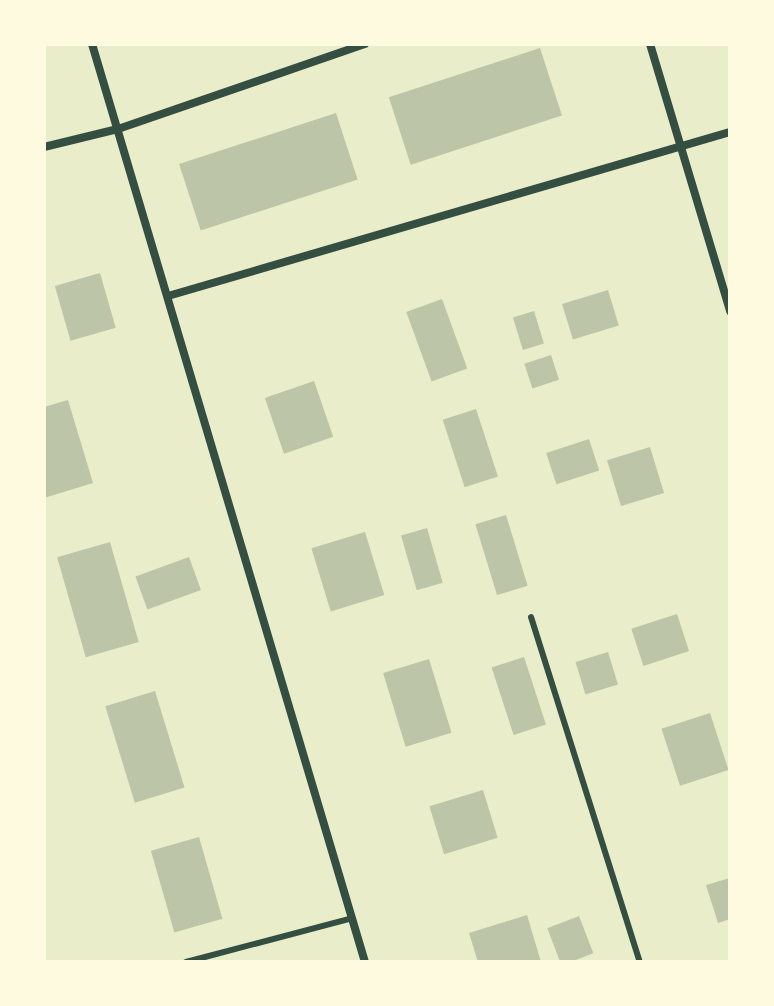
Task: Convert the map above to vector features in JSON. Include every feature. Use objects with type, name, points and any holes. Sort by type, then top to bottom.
[{"type":"street","points":[[92,44],[365,962]]},
{"type":"street","points":[[44,147],[118,129],[365,44]]},
{"type":"street","points":[[650,44],[730,311]]},
{"type":"street","points":[[168,296],[730,132]]},
{"type":"lane","points":[[531,617],[640,962]]},
{"type":"lane","points":[[186,962],[352,918]]},
{"type":"building","points":[[540,48],[562,116],[411,165],[389,97]]},
{"type":"building","points":[[336,113],[358,180],[201,231],[179,164]]},
{"type":"building","points":[[100,273],[116,328],[71,341],[55,286]]},
{"type":"building","points":[[608,290],[619,325],[573,339],[562,304]]},
{"type":"building","points":[[442,299],[467,369],[432,382],[406,312]]},
{"type":"building","points":[[534,311],[544,344],[523,350],[513,317]]},
{"type":"building","points":[[551,355],[559,380],[532,388],[524,364]]},
{"type":"building","points":[[314,381],[333,437],[284,454],[265,398]]},
{"type":"building","points":[[68,400],[93,483],[44,498],[44,407]]},
{"type":"building","points":[[476,409],[498,477],[465,487],[443,420]]},
{"type":"building","points":[[589,439],[599,470],[556,484],[546,453]]},
{"type":"building","points":[[650,447],[664,493],[621,506],[607,460]]},
{"type":"building","points":[[506,515],[528,586],[497,595],[475,524]]},
{"type":"building","points":[[427,528],[443,583],[417,590],[401,535]]},
{"type":"building","points":[[365,532],[384,595],[331,611],[311,548]]},
{"type":"building","points":[[110,542],[139,642],[86,657],[57,557]]},
{"type":"building","points":[[189,557],[201,590],[147,609],[135,576]]},
{"type":"building","points":[[677,614],[689,651],[643,666],[631,629]]},
{"type":"building","points":[[608,652],[618,685],[585,694],[575,662]]},
{"type":"building","points":[[524,657],[546,725],[514,735],[492,668]]},
{"type":"building","points":[[429,659],[452,733],[406,747],[383,673]]},
{"type":"building","points":[[155,691],[185,788],[135,803],[105,706]]},
{"type":"building","points":[[710,713],[729,770],[680,786],[661,729]]},
{"type":"building","points":[[483,790],[498,838],[444,854],[429,806]]},
{"type":"building","points":[[199,837],[222,919],[174,932],[151,851]]},
{"type":"building","points":[[730,878],[730,919],[718,923],[706,885]]},
{"type":"building","points":[[527,915],[541,962],[478,962],[469,933]]},
{"type":"building","points":[[579,916],[593,953],[571,962],[560,962],[547,928]]}]
